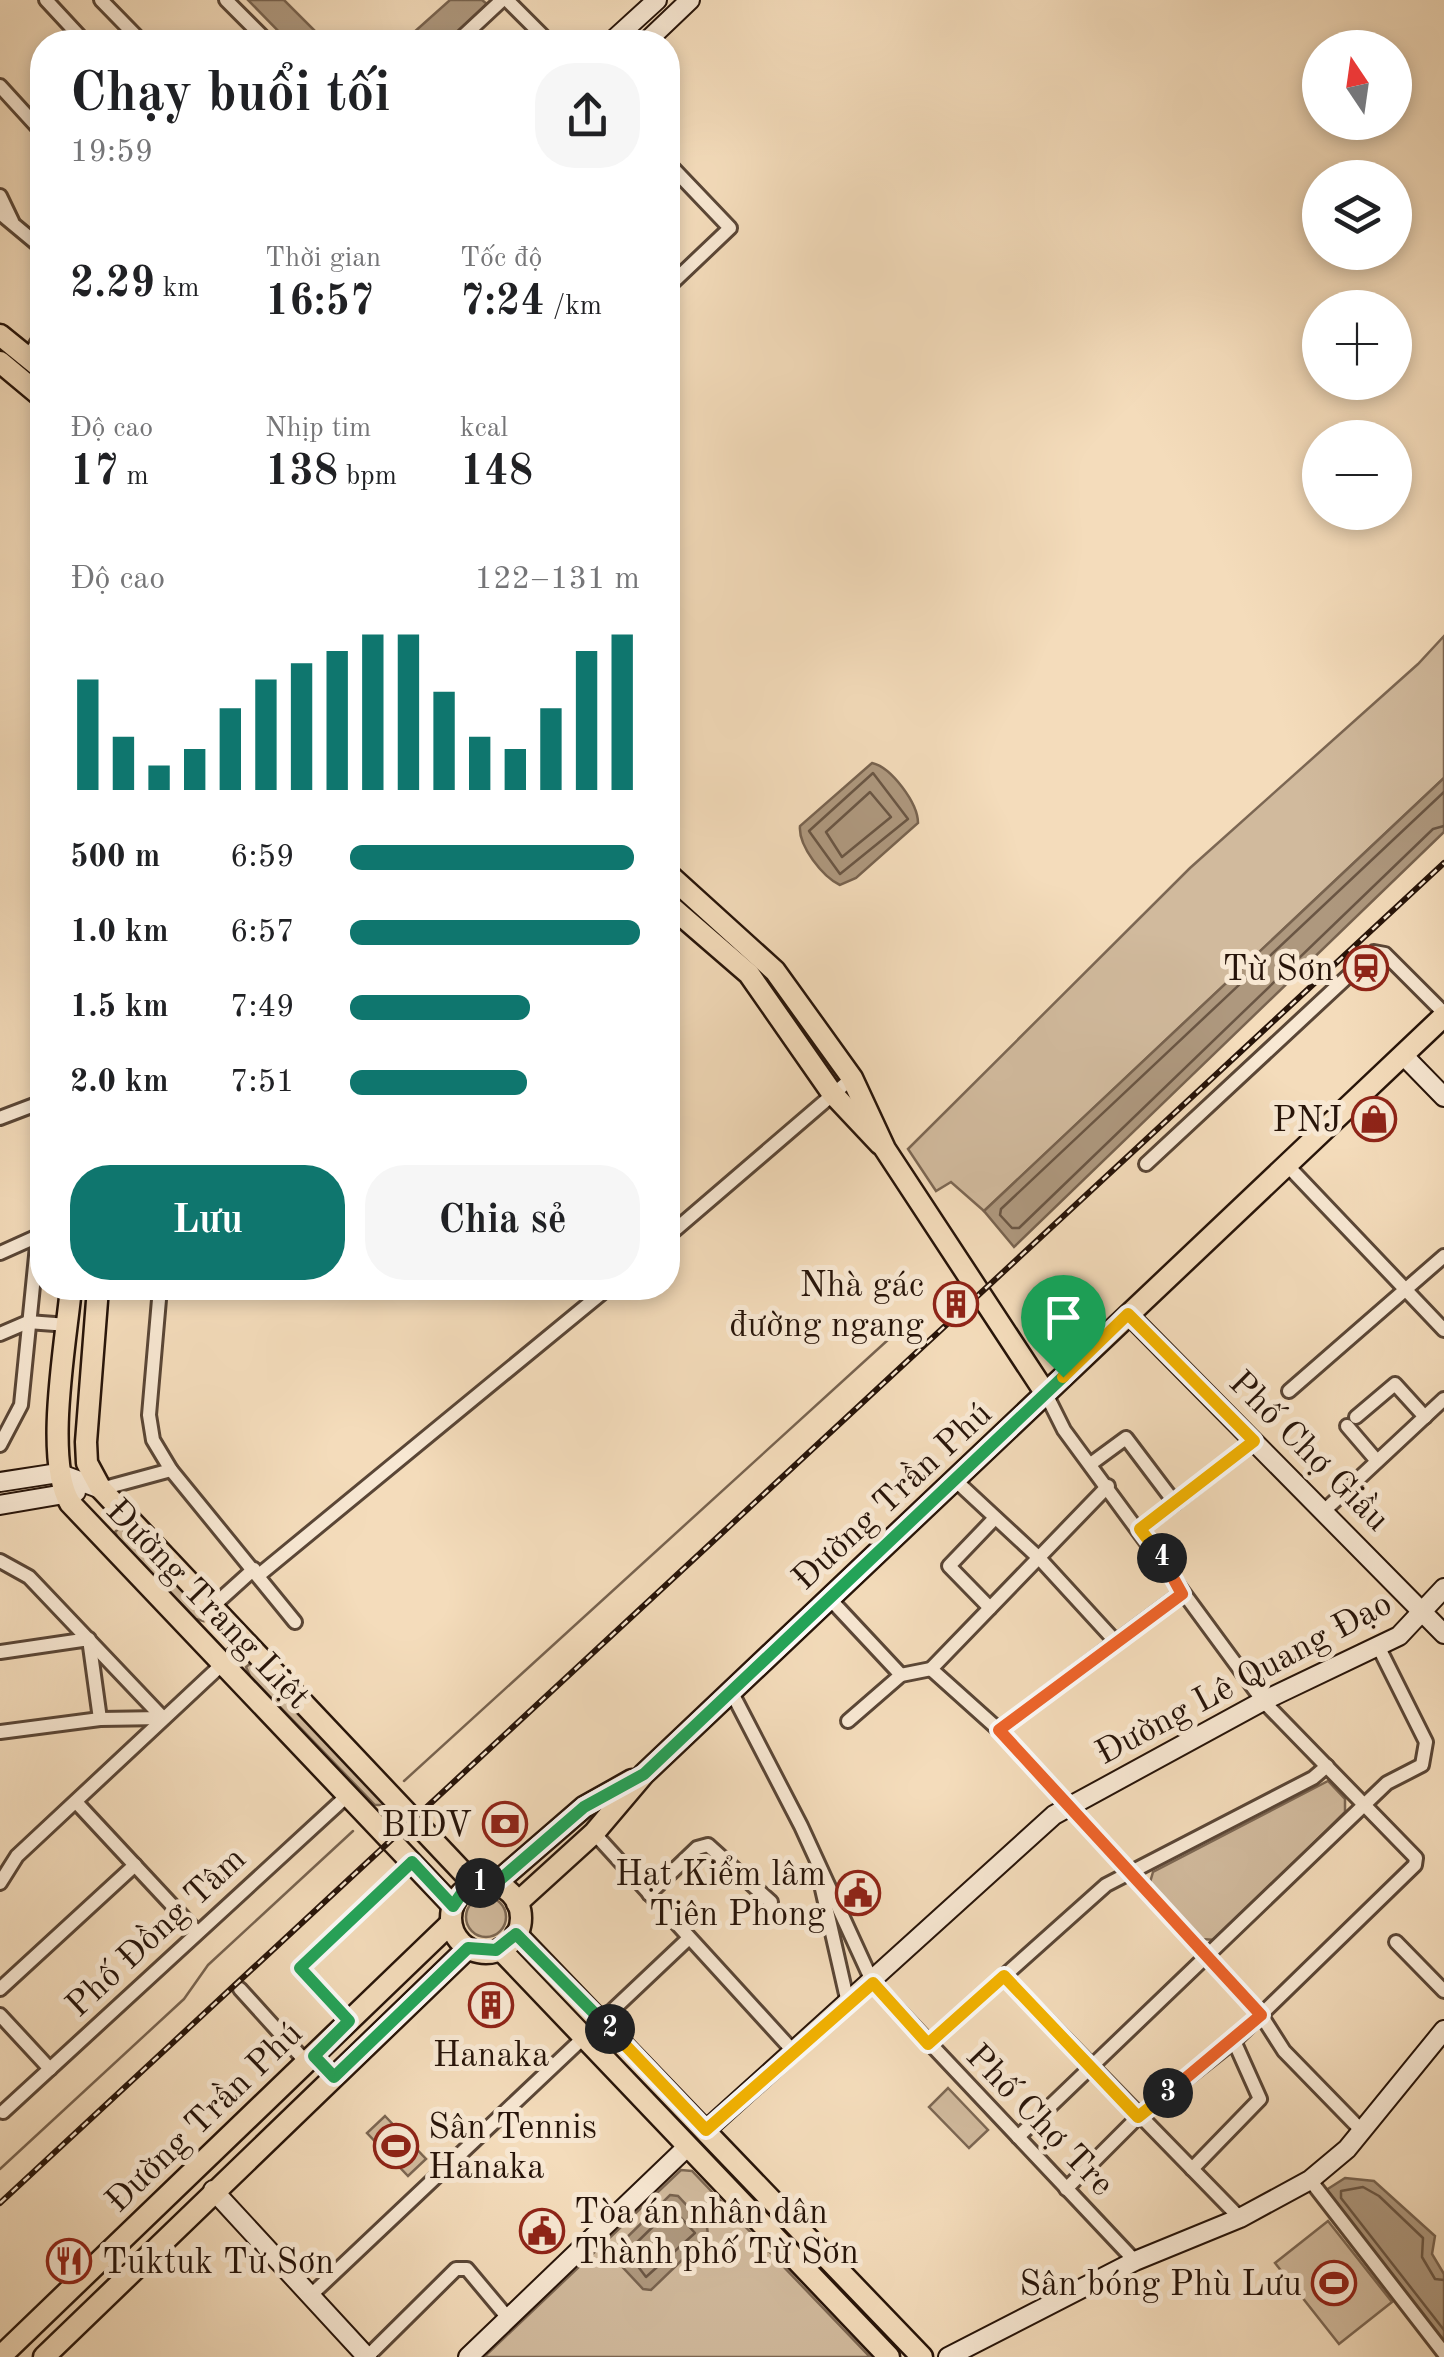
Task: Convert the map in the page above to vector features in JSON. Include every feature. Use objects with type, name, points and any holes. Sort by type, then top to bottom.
[{"type":"main road","points":[[624,30],[657,0]]},
{"type":"main road","points":[[659,30],[690,0]]},
{"type":"main road","points":[[1,338],[30,359]]},
{"type":"main road","points":[[0,362],[30,387]]},
{"type":"main road","points":[[680,885],[774,971],[852,1078],[885,1149],[1046,1394]]},
{"type":"main road","points":[[680,914],[750,974],[832,1093],[885,1149]]},
{"type":"main road","name":"Đường Trần Phú","points":[[485,1884],[577,1814],[604,1806],[644,1774],[1444,1015]]},
{"type":"main road","points":[[1404,1056],[1444,1097]]},
{"type":"main road","points":[[61,1483],[70,1300]]},
{"type":"main road","name":"Đường Trang Liệt","points":[[97,1300],[86,1442],[87,1462],[101,1489],[485,1884]]},
{"type":"main road","name":"Phố Chợ Giầu","points":[[1128,1314],[1426,1611],[1444,1634]]},
{"type":"main road","points":[[0,1482],[61,1483],[101,1489]]},
{"type":"main road","points":[[0,1505],[61,1483]]},
{"type":"main road","name":"Đường Trang Liệt","points":[[61,1483],[76,1512],[412,1862],[452,1914]]},
{"type":"main road","name":"Đường Lê Quang Đạo","points":[[706,2130],[873,1983],[1025,1838],[1067,1807],[1263,1702],[1400,1636],[1444,1588]]},
{"type":"main road","name":"Đường Trần Phú","points":[[517,1903],[594,1833],[604,1806]]},
{"type":"main road","points":[[577,1814],[594,1833]]},
{"type":"main road","points":[[485,1884],[517,1903],[520,1917],[508,1942],[484,1952],[468,1948],[452,1914],[464,1890],[485,1884]]},
{"type":"main road","name":"Đường Trần Phú","points":[[0,2357],[349,2021],[452,1914]]},
{"type":"main road","points":[[508,1942],[601,2020],[922,2357]]},
{"type":"main road","points":[[508,1942],[583,2037],[889,2357]]},
{"type":"main road","name":"Đường Trần Phú","points":[[44,2357],[212,2190],[468,1948]]},
{"type":"main road","points":[[948,2357],[1134,2261],[1240,2218],[1310,2180],[1362,2131],[1444,2030]]},
{"type":"main road","points":[[310,2059],[334,2077]]},
{"type":"main road","points":[[468,2357],[706,2130]]},
{"type":"main road","points":[[192,2170],[367,2357]]},
{"type":"main road","points":[[793,2256],[810,2240]]},
{"type":"street","points":[[46,0],[75,30]]},
{"type":"street","points":[[226,0],[256,30]]},
{"type":"street","points":[[471,30],[505,0],[536,30]]},
{"type":"street","points":[[106,2],[131,30]]},
{"type":"street","points":[[0,86],[30,119]]},
{"type":"street","points":[[680,176],[730,228],[680,276]]},
{"type":"street","points":[[0,196],[13,224]]},
{"type":"street","points":[[0,213],[30,238]]},
{"type":"street","points":[[1146,1164],[1374,952],[1385,954],[1444,1015]]},
{"type":"street","points":[[680,1226],[852,1078]]},
{"type":"street","points":[[0,1118],[30,1107]]},
{"type":"street","points":[[1286,1164],[1444,1330]]},
{"type":"street","points":[[0,1253],[30,1240]]},
{"type":"street","points":[[1289,1391],[1444,1256]]},
{"type":"street","points":[[0,1445],[21,1405],[31,1300]]},
{"type":"street","points":[[159,1300],[149,1415],[153,1440],[171,1470],[295,1622]]},
{"type":"street","points":[[213,1606],[593,1300]]},
{"type":"street","points":[[0,1334],[28,1322],[68,1325]]},
{"type":"street","points":[[1378,1461],[1352,1421],[1395,1384],[1425,1417]]},
{"type":"street","points":[[1046,1394],[1056,1417],[1263,1702],[1412,1852],[1415,1865],[1234,2041],[1138,2117],[1066,2189]]},
{"type":"street","points":[[1324,1510],[1444,1399]]},
{"type":"street","points":[[1092,1463],[1126,1438],[1175,1504]]},
{"type":"street","points":[[1140,1529],[1254,1441]]},
{"type":"street","points":[[101,1489],[171,1470]]},
{"type":"street","points":[[956,1480],[1039,1558],[1116,1642]]},
{"type":"street","points":[[848,1721],[901,1675],[931,1669],[1108,1486]]},
{"type":"street","points":[[990,1608],[949,1566],[995,1518]]},
{"type":"street","points":[[0,1561],[28,1577],[163,1718]]},
{"type":"street","points":[[999,1730],[1182,1594]]},
{"type":"street","points":[[830,1598],[901,1675]]},
{"type":"street","points":[[0,1652],[89,1639]]},
{"type":"street","points":[[89,1639],[100,1719]]},
{"type":"street","points":[[0,1883],[17,1856],[246,1642]]},
{"type":"street","points":[[1018,2137],[1387,1783],[1418,1770],[1427,1750],[1378,1646]]},
{"type":"street","points":[[931,1669],[999,1730],[1128,1875],[1261,2015],[1284,2051],[1362,2131]]},
{"type":"street","name":"Phố Chợ Tre","points":[[731,1691],[873,1983],[1134,2261]]},
{"type":"street","points":[[0,1732],[100,1719],[163,1718]]},
{"type":"street","points":[[928,2044],[1106,1885],[1327,1766]]},
{"type":"street","name":"Phố Đồng Tâm","points":[[4,2112],[348,1795]]},
{"type":"street","points":[[76,1802],[198,1932]]},
{"type":"street","points":[[594,1833],[794,2052]]},
{"type":"street","points":[[649,1894],[704,1845],[771,1902]]},
{"type":"street","points":[[0,1855],[17,1856]]},
{"type":"street","points":[[349,2021],[300,1968],[412,1862]]},
{"type":"street","name":"Phố Chợ Tre","points":[[816,1862],[848,2003]]},
{"type":"street","points":[[0,1989],[135,1865]]},
{"type":"street","points":[[310,2296],[689,1938]]},
{"type":"street","points":[[1396,1942],[1444,1991]]},
{"type":"street","points":[[1004,1976],[1240,2218]]},
{"type":"street","points":[[240,1989],[310,2059]]},
{"type":"street","points":[[0,2015],[50,2069]]},
{"type":"street","points":[[1192,2169],[1260,2099],[1234,2041]]},
{"type":"street","points":[[1310,2180],[1444,2354]]},
{"type":"street","points":[[367,2357],[456,2269],[467,2269],[508,2318]]},
{"type":"shaded area","points":[[1444,636],[1444,778],[984,1211],[951,1182],[936,1191],[908,1149],[1190,868],[1418,664]]},
{"type":"shaded area","points":[[120,1527],[200,1608],[203,1621],[196,1619],[118,1538],[115,1532]]},
{"type":"shaded area","points":[[252,1662],[384,1805],[375,1805],[250,1676],[246,1667]]},
{"type":"shaded area","points":[[1328,1781],[1345,1799],[1345,1812],[1216,1940],[1201,1939],[1149,1886],[1153,1872]]},
{"type":"shaded area","points":[[486,1897],[500,1903],[506,1917],[500,1931],[486,1937],[472,1931],[466,1917],[472,1903]]},
{"type":"shaded area","points":[[948,2088],[988,2130],[969,2148],[929,2107]]},
{"type":"shaded area","name":"Sân Tennis Hanaka","points":[[385,2116],[426,2159],[408,2176],[367,2133]]},
{"type":"shaded area","points":[[681,2170],[692,2171],[870,2357],[484,2357]]},
{"type":"shaded area","name":"Sân bóng Phù Lưu","points":[[1328,2221],[1392,2302],[1339,2344],[1275,2263]]},
{"type":"water","points":[[248,0],[284,0],[314,30],[277,30]]},
{"type":"water","points":[[450,0],[482,0],[487,4],[460,30],[416,30]]},
{"type":"water","points":[[872,763],[887,771],[902,787],[918,823],[856,878],[840,885],[813,860],[803,843],[800,826]]},
{"type":"water","points":[[1444,778],[1444,832],[1014,1247],[984,1211]]},
{"type":"water","points":[[1345,2178],[1374,2181],[1435,2236],[1432,2254],[1444,2274],[1444,2346],[1323,2192]]},
{"type":"water","points":[[670,2195],[678,2196],[707,2227],[708,2235],[651,2290],[643,2289],[614,2258],[614,2250]]},
{"type":"waterway","points":[[404,1781],[890,1338]]},
{"type":"waterway","points":[[0,2169],[184,1999],[208,1965],[353,1831]]},
{"type":"railway","points":[[0,2203],[1444,863]]},
{"type":"place","name":"Từ Sơn","points":[[1366,968]]},
{"type":"place","name":"PNJ","points":[[1374,1119]]},
{"type":"place","name":"Nhà gác đường ngang","points":[[956,1304]]},
{"type":"place","name":"BIDV","points":[[505,1824]]},
{"type":"place","name":"Hạt Kiểm lâm Tiên Phong","points":[[858,1893]]},
{"type":"place","name":"Hanaka","points":[[491,2005]]},
{"type":"place","name":"Sân Tennis Hanaka","points":[[396,2146]]},
{"type":"place","name":"Tòa án nhân dân Thành phố Từ Sơn","points":[[542,2231]]},
{"type":"place","name":"Tuktuk Từ Sơn","points":[[69,2261]]},
{"type":"place","name":"Sân bóng Phù Lưu","points":[[1334,2283]]},
{"type":"route","points":[[1128,1314],[1254,1441],[1140,1529],[1167,1564],[1182,1594],[999,1730],[1128,1875],[1261,2015],[1234,2041],[1138,2117],[1095,2067],[1004,1976],[928,2044],[873,1983],[706,2130],[516,1934],[496,1950],[468,1948],[334,2077],[314,2056],[349,2021],[300,1968],[412,1862],[453,1906],[464,1890],[479,1884],[495,1884],[597,1798],[644,1774],[1063,1377],[1128,1314]]}]
